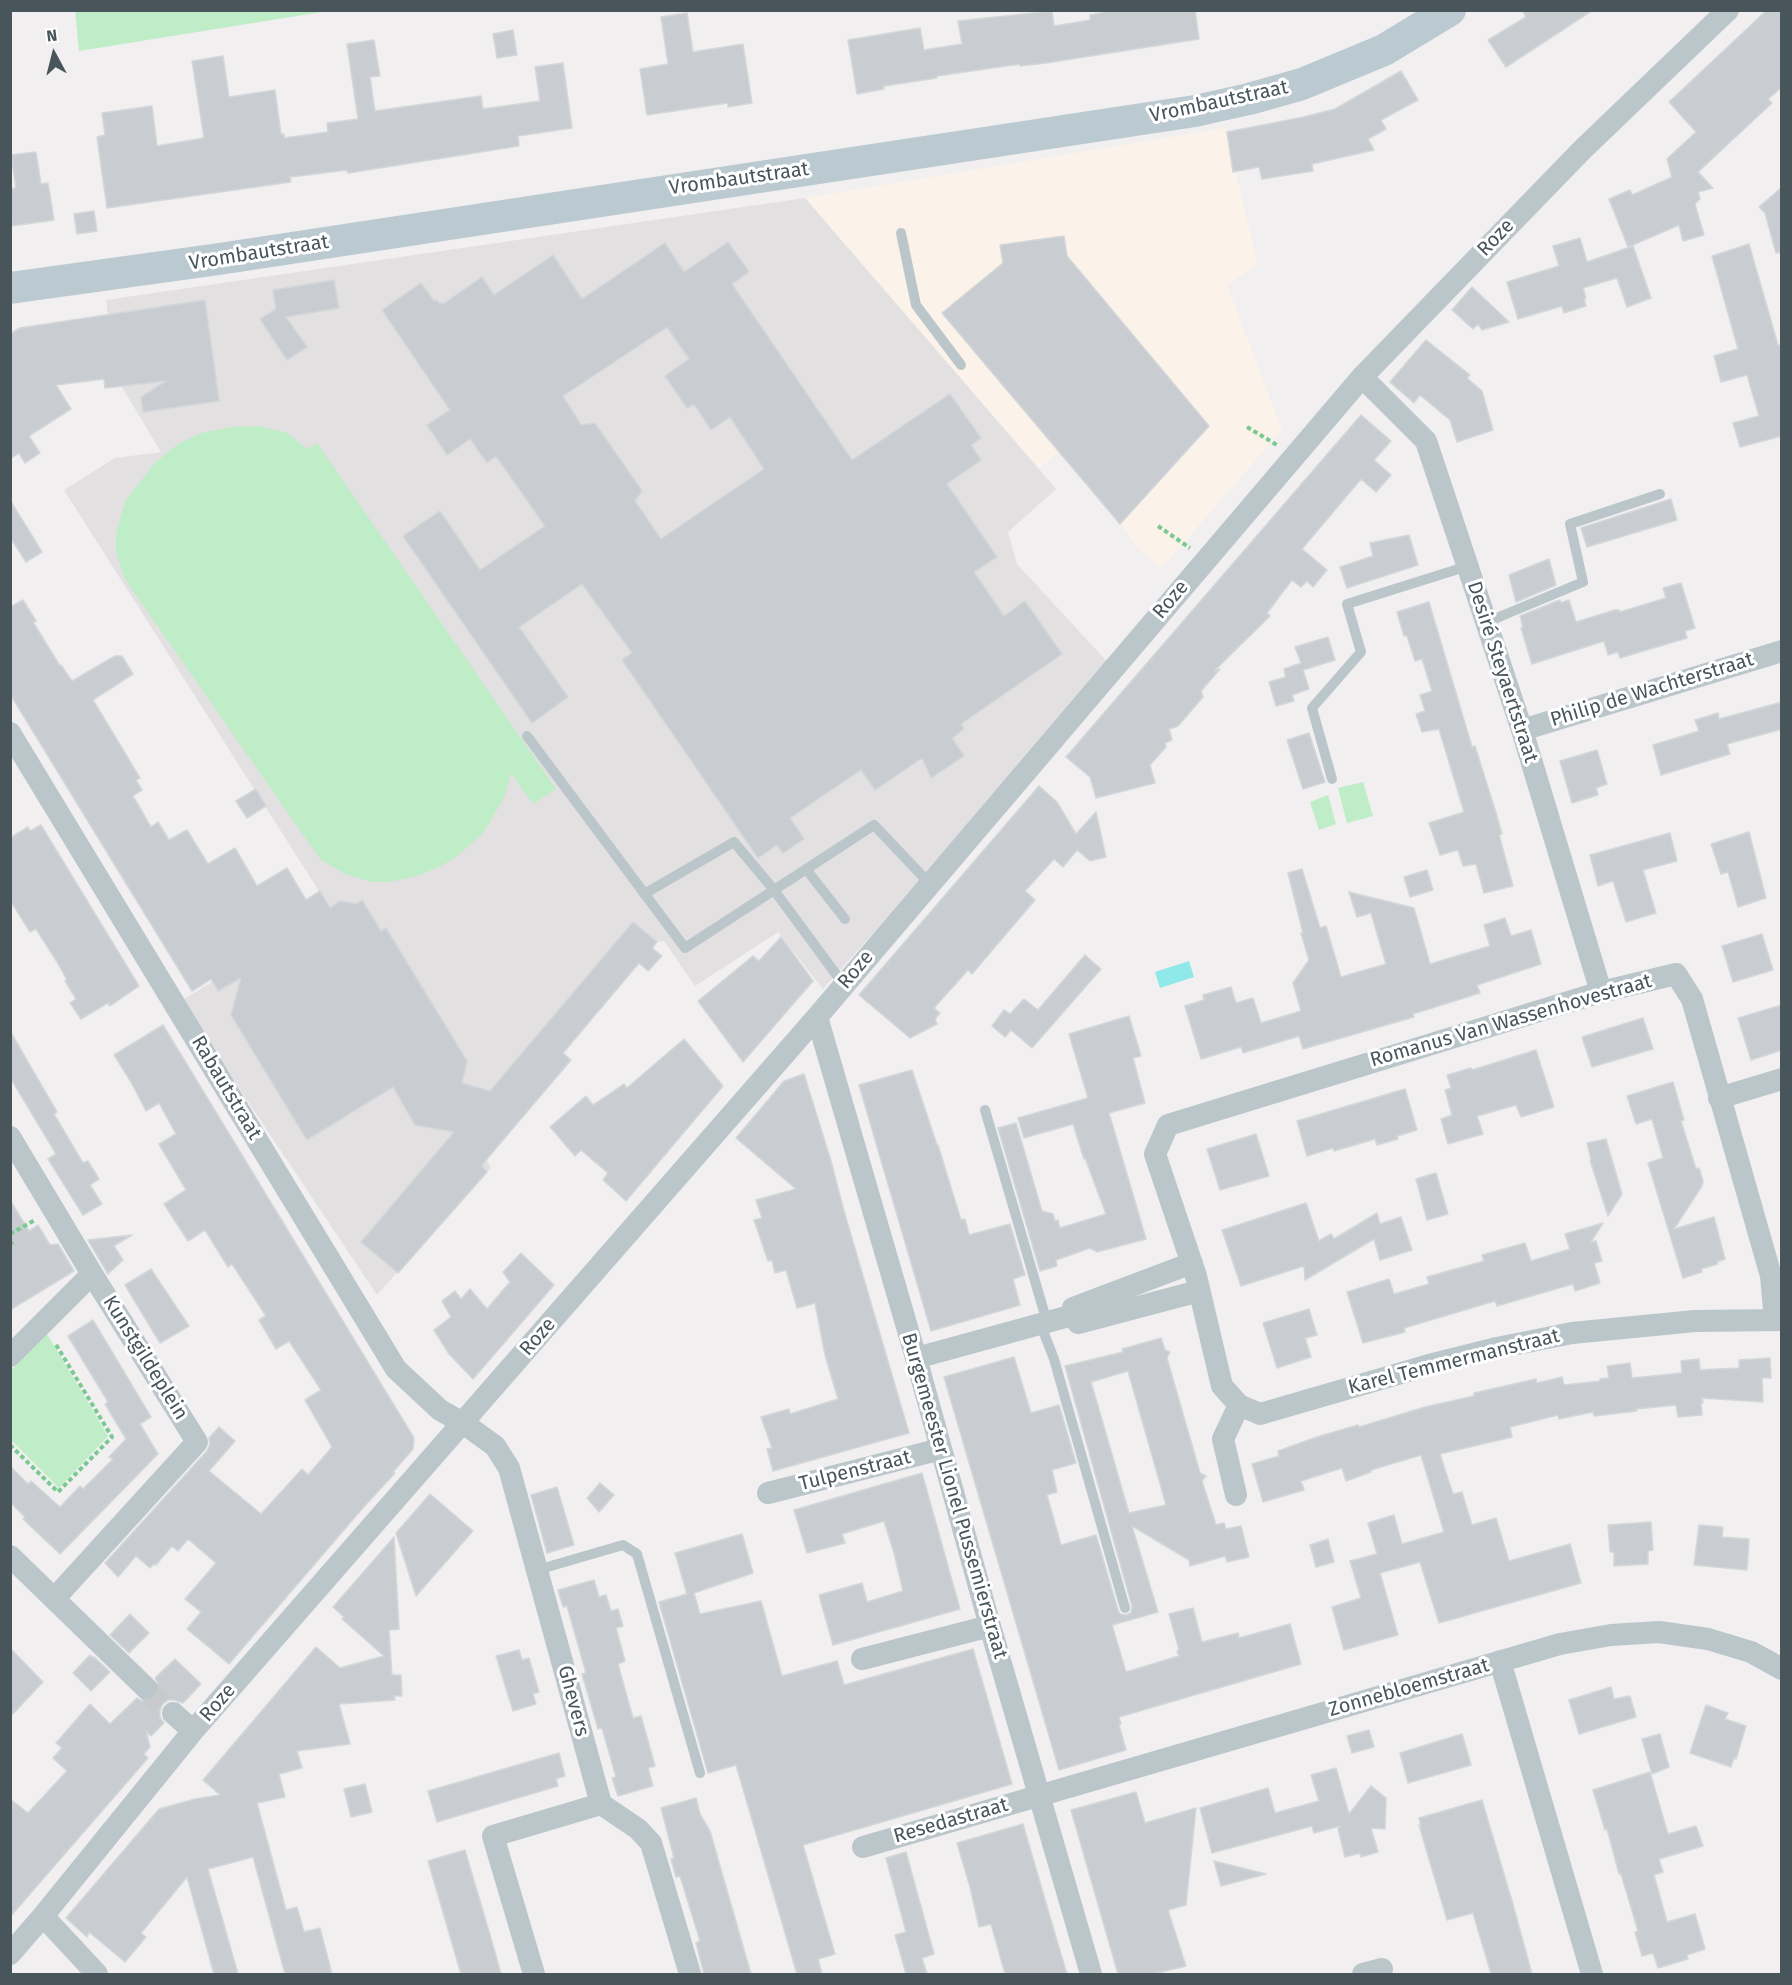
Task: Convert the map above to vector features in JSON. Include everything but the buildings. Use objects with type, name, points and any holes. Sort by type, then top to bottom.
[{"type":"street","name":"Vrombautstraat","points":[[10,288],[219,259],[1196,111],[1302,84],[1384,50],[1450,10]]},
{"type":"street","name":"Roze","points":[[10,1954],[193,1731],[817,1017],[1362,376],[1582,150],[1728,10]]},
{"type":"street","name":"Desiré Steyaertstraat","points":[[1362,376],[1426,441],[1522,730],[1601,992]]},
{"type":"street","name":"Philip de Wachterstraat","points":[[1522,730],[1782,651]]},
{"type":"street","name":"Rabautstraat","points":[[10,733],[396,1369],[440,1410],[463,1423]]},
{"type":"street","name":"Romanus Van Wassenhovestraat","points":[[1192,1263],[1155,1154],[1168,1125],[1601,992],[1676,974],[1692,999],[1771,1276],[1778,1320]]},
{"type":"street","name":"Burgemeester Lionel Pussemierstraat","points":[[817,1017],[1091,1974]]},
{"type":"street","points":[[1719,1098],[1782,1080]]},
{"type":"street","name":"Kunstgildeplein","points":[[10,1137],[92,1274],[198,1442],[54,1599]]},
{"type":"street","points":[[1199,1291],[1078,1323],[1073,1315],[1073,1308],[1192,1263],[1199,1291],[1222,1386],[1239,1405],[1223,1439],[1236,1495]]},
{"type":"street","points":[[10,1356],[92,1274]]},
{"type":"street","points":[[916,1358],[1073,1315]]},
{"type":"street","name":"Karel Temmermanstraat","points":[[1239,1405],[1260,1414],[1429,1365],[1572,1333],[1695,1321],[1778,1320]]},
{"type":"street","name":"Ghevers","points":[[463,1423],[495,1446],[510,1468],[601,1804]]},
{"type":"street","name":"Tulpenstraat","points":[[768,1493],[941,1449]]},
{"type":"street","points":[[10,1556],[146,1688]]},
{"type":"street","points":[[862,1659],[990,1626]]},
{"type":"street","name":"Zonnebloemstraat","points":[[1038,1795],[1560,1644],[1611,1635],[1659,1632],[1719,1642],[1751,1652],[1782,1669]]},
{"type":"street","points":[[1500,1661],[1592,1974]]},
{"type":"street","points":[[173,1713],[193,1731]]},
{"type":"street","name":"Resedastraat","points":[[863,1847],[1038,1795]]},
{"type":"street","points":[[534,1974],[493,1836],[601,1804],[638,1829],[651,1843],[690,1974]]},
{"type":"street","points":[[43,1916],[97,1974]]},
{"type":"lane","points":[[901,233],[916,305],[961,365]]},
{"type":"lane","points":[[1487,622],[1583,582],[1570,524],[1660,494]]},
{"type":"lane","points":[[1332,779],[1311,708],[1361,652],[1347,604],[1468,566]]},
{"type":"lane","points":[[527,736],[685,948],[874,825],[930,884]]},
{"type":"lane","points":[[644,894],[734,842],[774,890],[844,985]]},
{"type":"lane","points":[[806,869],[845,919]]},
{"type":"lane","points":[[985,1110],[1125,1608]]},
{"type":"lane","points":[[537,1570],[623,1545],[637,1554],[700,1773]]},
{"type":"path","points":[[1247,427],[1294,456]]},
{"type":"path","points":[[1158,526],[1206,560]]},
{"type":"path","points":[[10,1241],[13,1246],[10,1248]]},
{"type":"path","points":[[10,1445],[58,1492],[112,1437],[43,1323]]},
{"type":"shaded area","points":[[1225,128],[1258,265],[1227,285],[1282,430],[1161,569],[1135,545],[1060,452],[1039,468],[805,198]]},
{"type":"shaded area","points":[[805,198],[1056,489],[1008,532],[1017,564],[1113,668],[823,989],[778,932],[695,986],[664,941],[657,942],[481,1150],[491,1168],[377,1295],[181,1001],[331,910],[64,490],[115,458],[161,452],[116,377],[106,300]]},
{"type":"green space","points":[[75,10],[328,10],[328,11],[79,51]]},
{"type":"green space","points":[[259,426],[287,433],[307,449],[317,443],[556,789],[533,804],[511,773],[504,798],[483,833],[456,857],[414,877],[389,882],[372,882],[345,874],[320,859],[127,582],[122,571],[116,550],[116,534],[121,516],[126,500],[155,463],[178,444],[202,433],[232,427]]},
{"type":"green space","points":[[1363,782],[1373,816],[1347,823],[1338,788]]},
{"type":"green space","points":[[1328,795],[1336,824],[1319,830],[1310,802]]},
{"type":"green space","points":[[47,1334],[108,1436],[59,1488],[11,1440],[11,1370]]},
{"type":"water","points":[[1189,961],[1194,977],[1160,988],[1155,972]]},
{"type":"tunnel","points":[[146,1688],[173,1713]]}]
